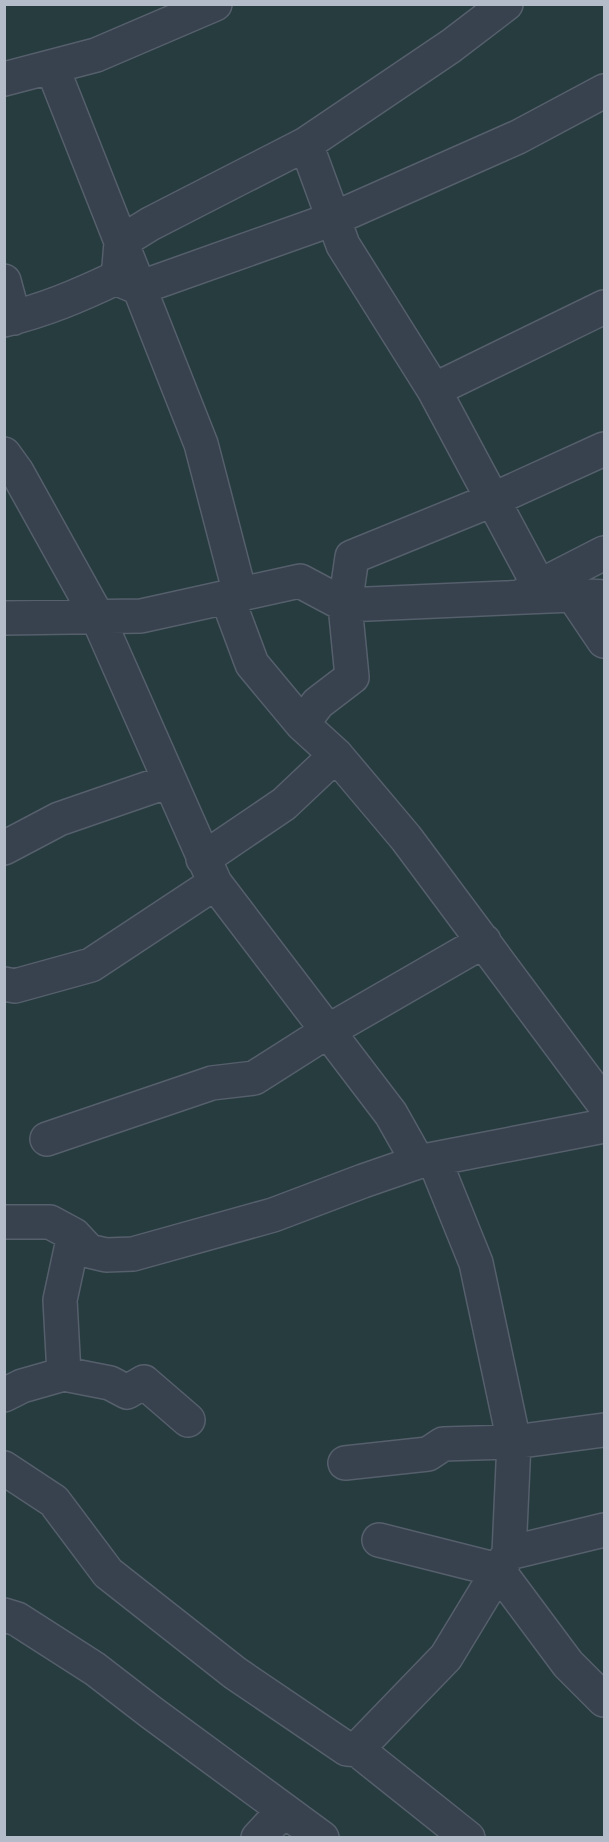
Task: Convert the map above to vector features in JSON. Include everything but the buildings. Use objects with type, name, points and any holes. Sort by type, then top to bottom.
[{"type":"street","points":[[4,103],[56,72],[215,4]]},
{"type":"street","points":[[121,242],[150,224],[306,144],[451,46],[506,4]]},
{"type":"street","points":[[4,79],[56,72]]},
{"type":"street","points":[[56,72],[121,242],[119,267],[201,444],[233,595],[252,664],[302,724],[336,755],[406,838],[604,1104]]},
{"type":"street","points":[[4,281],[9,319],[333,219],[518,137],[604,91]]},
{"type":"street","points":[[306,144],[342,245],[434,390],[492,500],[527,592]]},
{"type":"street","points":[[434,390],[604,307]]},
{"type":"street","points":[[302,724],[318,703],[352,677],[345,605],[352,558],[492,500],[604,449]]},
{"type":"street","points":[[4,454],[17,472],[97,616],[209,871],[426,1161],[476,1263],[514,1442],[503,1562],[446,1657],[362,1744],[360,1750]]},
{"type":"street","points":[[527,592],[604,553]]},
{"type":"street","points":[[4,618],[141,616],[300,581],[345,605],[527,592],[589,596],[604,641]]},
{"type":"street","points":[[4,984],[15,986],[91,965],[209,871],[336,755]]},
{"type":"street","points":[[4,848],[59,819],[169,781]]},
{"type":"street","points":[[47,1139],[212,1083],[254,1078],[328,1031],[484,941]]},
{"type":"street","points":[[4,1222],[50,1222],[74,1235],[89,1251],[106,1255],[133,1254],[273,1215],[363,1181],[426,1161],[604,1126]]},
{"type":"street","points":[[64,1374],[60,1300],[74,1235]]},
{"type":"street","points":[[4,1395],[22,1386],[64,1374],[110,1383],[127,1392],[144,1382],[188,1420]]},
{"type":"street","points":[[345,1463],[428,1454],[443,1444],[514,1442],[604,1430]]},
{"type":"street","points":[[4,1468],[54,1501],[108,1574],[235,1673],[347,1749],[360,1750],[468,1838]]},
{"type":"street","points":[[379,1540],[503,1562],[604,1530]]},
{"type":"street","points":[[503,1562],[568,1664],[604,1700]]},
{"type":"street","points":[[4,1615],[16,1619],[95,1669],[322,1838]]},
{"type":"street","points":[[258,1838],[284,1810]]},
{"type":"green space","points":[[5,5],[604,5],[604,1837],[5,1837]]}]
